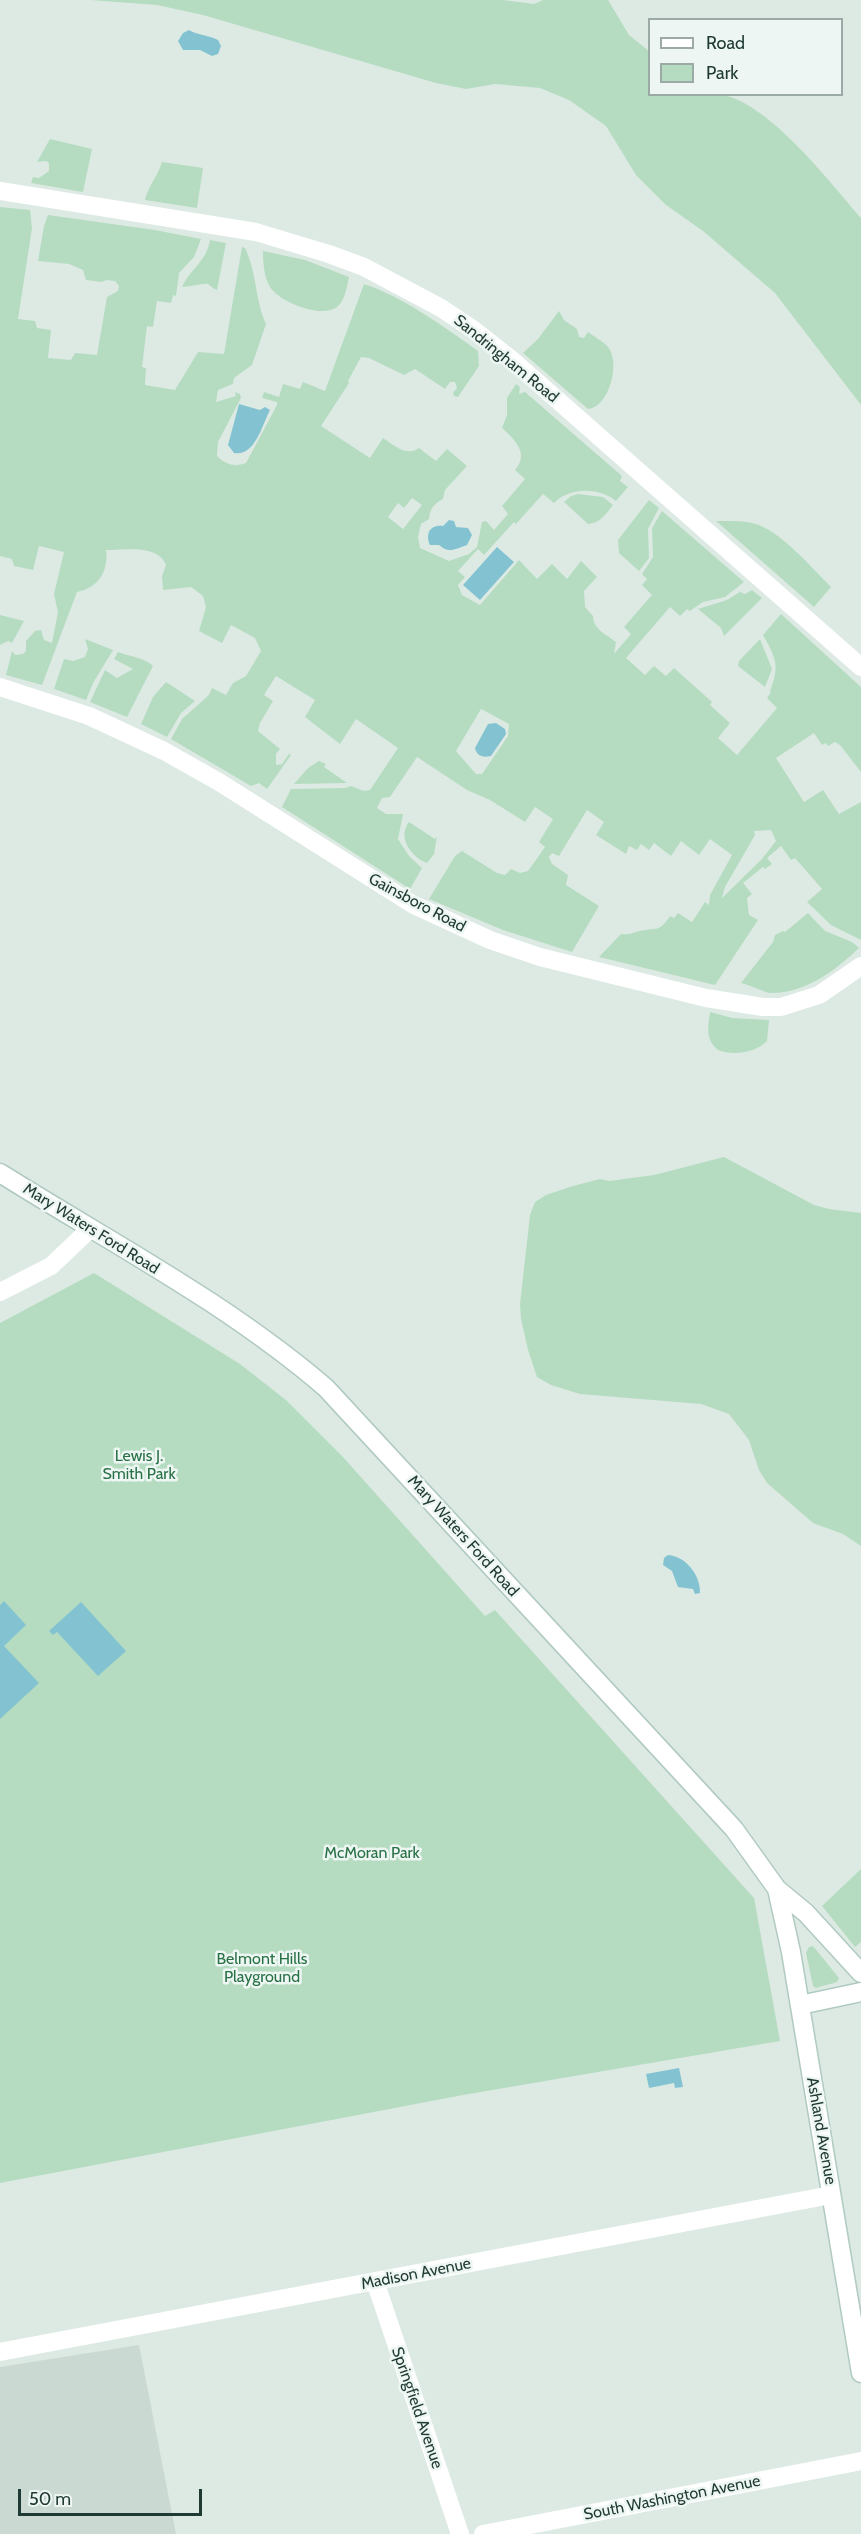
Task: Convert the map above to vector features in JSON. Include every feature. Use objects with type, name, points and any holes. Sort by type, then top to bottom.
[{"type":"street","name":"Sandringham Road","points":[[0,192],[261,233],[343,259],[414,293],[474,330],[512,360],[861,667]]},
{"type":"street","name":"Gainsboro Road","points":[[0,687],[89,716],[164,751],[219,782],[411,904],[490,940],[540,957],[706,998],[763,1007],[781,1007],[819,995],[861,966]]},
{"type":"street","name":"Mary Waters Ford Road","points":[[0,1173],[238,1320],[326,1388],[734,1829],[777,1889],[806,1913],[861,1973]]},
{"type":"street","points":[[0,1292],[51,1266],[90,1229]]},
{"type":"street","name":"Ashland Avenue","points":[[777,1889],[800,2005],[859,2347],[861,2373]]},
{"type":"street","points":[[800,2005],[861,1992]]},
{"type":"street","name":"Madison Avenue","points":[[0,2352],[831,2195]]},
{"type":"street","name":"Springfield Avenue","points":[[375,2281],[460,2534]]},
{"type":"street","name":"South Washington Avenue","points":[[483,2534],[861,2462]]},
{"type":"shaded area","points":[[139,2345],[176,2534],[0,2534],[0,2367]]},
{"type":"green space","points":[[90,0],[503,0],[534,4],[543,0],[608,0],[629,35],[648,50],[648,96],[727,96],[742,102],[780,129],[861,218],[861,405],[775,293],[703,231],[666,205],[636,175],[606,126],[569,100],[540,88],[495,84],[466,89],[436,83],[203,15],[157,5]]},
{"type":"green space","points":[[50,139],[92,149],[83,192],[31,183],[33,177],[39,178],[49,171],[49,163],[37,162]]},
{"type":"green space","points":[[162,162],[203,168],[197,208],[145,200]]},
{"type":"green space","points":[[0,207],[30,210],[32,228],[18,319],[35,321],[37,328],[51,330],[48,358],[71,360],[75,353],[97,355],[107,297],[118,291],[119,286],[115,281],[86,280],[83,270],[69,264],[38,261],[48,215],[201,239],[194,257],[179,273],[176,296],[173,295],[171,303],[157,301],[153,327],[147,326],[142,367],[146,368],[145,385],[175,390],[198,352],[224,354],[242,247],[245,248],[266,324],[252,365],[234,378],[233,384],[218,390],[216,402],[236,396],[235,392],[240,394],[241,398],[218,442],[217,456],[231,464],[246,463],[277,405],[277,402],[262,398],[264,392],[279,397],[283,384],[300,389],[303,382],[325,391],[364,284],[379,290],[423,313],[478,351],[479,366],[458,397],[453,393],[457,388],[455,382],[450,382],[445,389],[415,369],[404,375],[369,358],[361,357],[349,383],[321,426],[370,458],[383,438],[405,451],[419,448],[436,461],[447,449],[467,466],[445,490],[443,499],[433,507],[429,519],[421,524],[418,537],[420,548],[449,561],[469,554],[477,547],[482,522],[486,521],[494,530],[508,514],[502,506],[525,479],[515,470],[521,458],[519,447],[502,428],[507,415],[507,398],[516,384],[520,387],[519,394],[525,392],[622,476],[620,481],[628,487],[616,501],[601,493],[584,491],[567,494],[554,503],[543,494],[484,555],[478,549],[458,571],[465,577],[458,585],[462,595],[480,605],[519,560],[537,579],[552,564],[567,579],[581,561],[597,577],[584,591],[585,607],[593,616],[595,625],[616,642],[614,654],[631,634],[624,627],[652,595],[642,585],[647,579],[642,574],[653,557],[652,528],[662,511],[744,582],[725,597],[703,602],[690,611],[687,609],[680,616],[670,607],[626,658],[645,675],[654,666],[666,676],[674,668],[712,702],[710,705],[730,723],[718,738],[737,755],[777,708],[767,698],[771,692],[776,668],[774,656],[763,635],[781,614],[861,687],[861,772],[840,745],[835,742],[828,746],[826,743],[822,745],[814,733],[776,758],[804,802],[823,790],[839,814],[861,802],[861,940],[831,925],[807,902],[822,889],[795,858],[791,860],[781,846],[767,858],[772,864],[765,869],[763,867],[743,883],[752,894],[747,898],[749,915],[758,920],[715,985],[599,957],[621,934],[657,928],[663,925],[670,916],[674,918],[678,913],[692,922],[705,902],[709,905],[710,895],[732,855],[710,839],[699,855],[681,841],[671,856],[654,843],[649,850],[641,844],[637,850],[629,846],[626,854],[596,835],[604,822],[587,810],[559,856],[552,853],[549,857],[552,864],[568,875],[566,885],[599,906],[572,952],[503,930],[429,899],[455,856],[462,851],[497,873],[505,875],[511,869],[520,873],[528,871],[545,847],[539,842],[553,819],[535,807],[525,822],[490,800],[467,790],[417,757],[390,797],[382,798],[377,808],[386,814],[403,814],[398,839],[409,856],[422,868],[410,889],[282,807],[291,789],[351,786],[364,791],[370,790],[398,748],[356,719],[340,744],[305,717],[315,700],[276,676],[264,695],[273,701],[258,731],[280,749],[276,754],[276,765],[282,764],[289,754],[291,755],[267,789],[259,783],[251,786],[171,739],[182,719],[209,695],[212,688],[226,695],[233,683],[246,676],[261,651],[255,638],[231,625],[222,643],[199,631],[206,607],[203,596],[191,587],[163,590],[162,576],[166,565],[162,558],[149,551],[106,550],[106,565],[100,577],[91,587],[77,592],[42,685],[6,675],[12,651],[15,655],[23,654],[26,651],[26,641],[35,631],[41,630],[44,640],[52,643],[58,612],[54,594],[64,552],[39,546],[33,570],[14,566],[12,559],[0,556]],"holes":[[[412,498],[422,505],[403,529],[388,517],[398,503],[404,508]],[[481,709],[509,724],[508,736],[482,774],[476,774],[456,751]],[[771,830],[776,841],[762,859],[722,898],[725,887],[755,835],[754,831]]]},
{"type":"green space","points":[[210,240],[226,243],[217,290],[208,284],[182,287],[205,254]]},
{"type":"green space","points":[[263,251],[305,260],[349,277],[342,301],[337,307],[321,311],[301,307],[282,298],[268,283],[264,270]]},
{"type":"green space","points":[[559,311],[564,320],[577,329],[579,337],[584,338],[588,332],[606,345],[612,354],[613,373],[607,393],[602,401],[588,409],[523,353],[538,339]]},
{"type":"green space","points":[[578,494],[603,497],[613,505],[599,520],[588,524],[564,502]]},
{"type":"green space","points":[[649,500],[659,508],[648,529],[649,558],[639,571],[619,553],[618,540]]},
{"type":"green space","points":[[716,521],[749,522],[768,530],[797,553],[831,587],[814,607]]},
{"type":"green space","points":[[752,590],[762,598],[724,636],[721,628],[698,609],[727,600],[740,592],[745,594]]},
{"type":"green space","points":[[0,615],[24,621],[12,643],[8,641],[0,645]]},
{"type":"green space","points":[[85,639],[113,650],[93,683],[86,700],[54,689],[64,659],[73,661],[85,657],[88,649]]},
{"type":"green space","points":[[760,639],[772,669],[765,687],[738,666],[739,661]]},
{"type":"green space","points":[[118,652],[141,659],[153,666],[127,717],[90,702],[105,670],[117,678],[133,669],[114,659]]},
{"type":"green space","points":[[166,682],[195,701],[181,713],[167,737],[141,724],[153,697]]},
{"type":"green space","points":[[319,761],[326,764],[324,767],[347,783],[294,784],[308,768]]},
{"type":"green space","points":[[409,822],[435,839],[437,837],[434,854],[427,863],[411,851],[405,840],[404,834]]},
{"type":"green space","points":[[808,913],[825,931],[852,942],[859,948],[820,979],[797,989],[769,993],[741,983],[773,942],[775,935],[785,932]]},
{"type":"green space","points":[[710,1012],[732,1018],[769,1020],[767,1041],[750,1051],[730,1053],[718,1050],[709,1037]]},
{"type":"green space","points":[[724,1157],[814,1205],[861,1213],[861,1546],[843,1534],[813,1523],[767,1483],[759,1470],[749,1440],[729,1414],[701,1404],[580,1394],[551,1385],[537,1377],[528,1350],[520,1304],[530,1215],[535,1202],[546,1195],[600,1179],[609,1181],[654,1175]]},
{"type":"green space","name":"McMoran Park","points":[[94,1273],[240,1364],[286,1400],[343,1457],[485,1616],[495,1610],[754,1898],[780,2041],[463,2095],[0,2183],[0,1323]]},
{"type":"green space","points":[[861,1869],[861,1942],[855,1947],[822,1906]]},
{"type":"green space","points":[[813,1946],[839,1978],[837,1982],[816,1988],[813,1986],[806,1953],[809,1947]]},
{"type":"water","points":[[189,30],[218,40],[221,46],[218,54],[212,56],[200,50],[183,50],[178,41],[183,33]]},
{"type":"water","points":[[239,404],[260,410],[265,407],[270,410],[253,445],[241,453],[234,453],[228,445]]},
{"type":"water","points":[[449,520],[454,521],[456,527],[468,528],[472,535],[467,545],[449,550],[439,545],[430,545],[428,534],[432,528],[443,526]]},
{"type":"water","points":[[497,547],[514,562],[480,600],[463,585]]},
{"type":"water","points":[[496,723],[505,729],[506,734],[491,756],[481,756],[475,748],[488,724]]},
{"type":"water","points":[[668,1555],[681,1559],[691,1568],[698,1580],[700,1593],[695,1594],[693,1589],[678,1587],[672,1571],[663,1565],[664,1558]]},
{"type":"water","points":[[4,1601],[26,1625],[4,1646],[39,1683],[0,1719],[0,1605]]},
{"type":"water","points":[[81,1602],[126,1651],[98,1676],[57,1632],[53,1635],[49,1631]]},
{"type":"water","points":[[679,2068],[683,2087],[675,2088],[674,2083],[649,2088],[646,2074]]},
{"type":"park label","name":"Lewis J. Smith Park","points":[[139,1465]]},
{"type":"park label","name":"Belmont Hills Playground","points":[[262,1968]]}]
